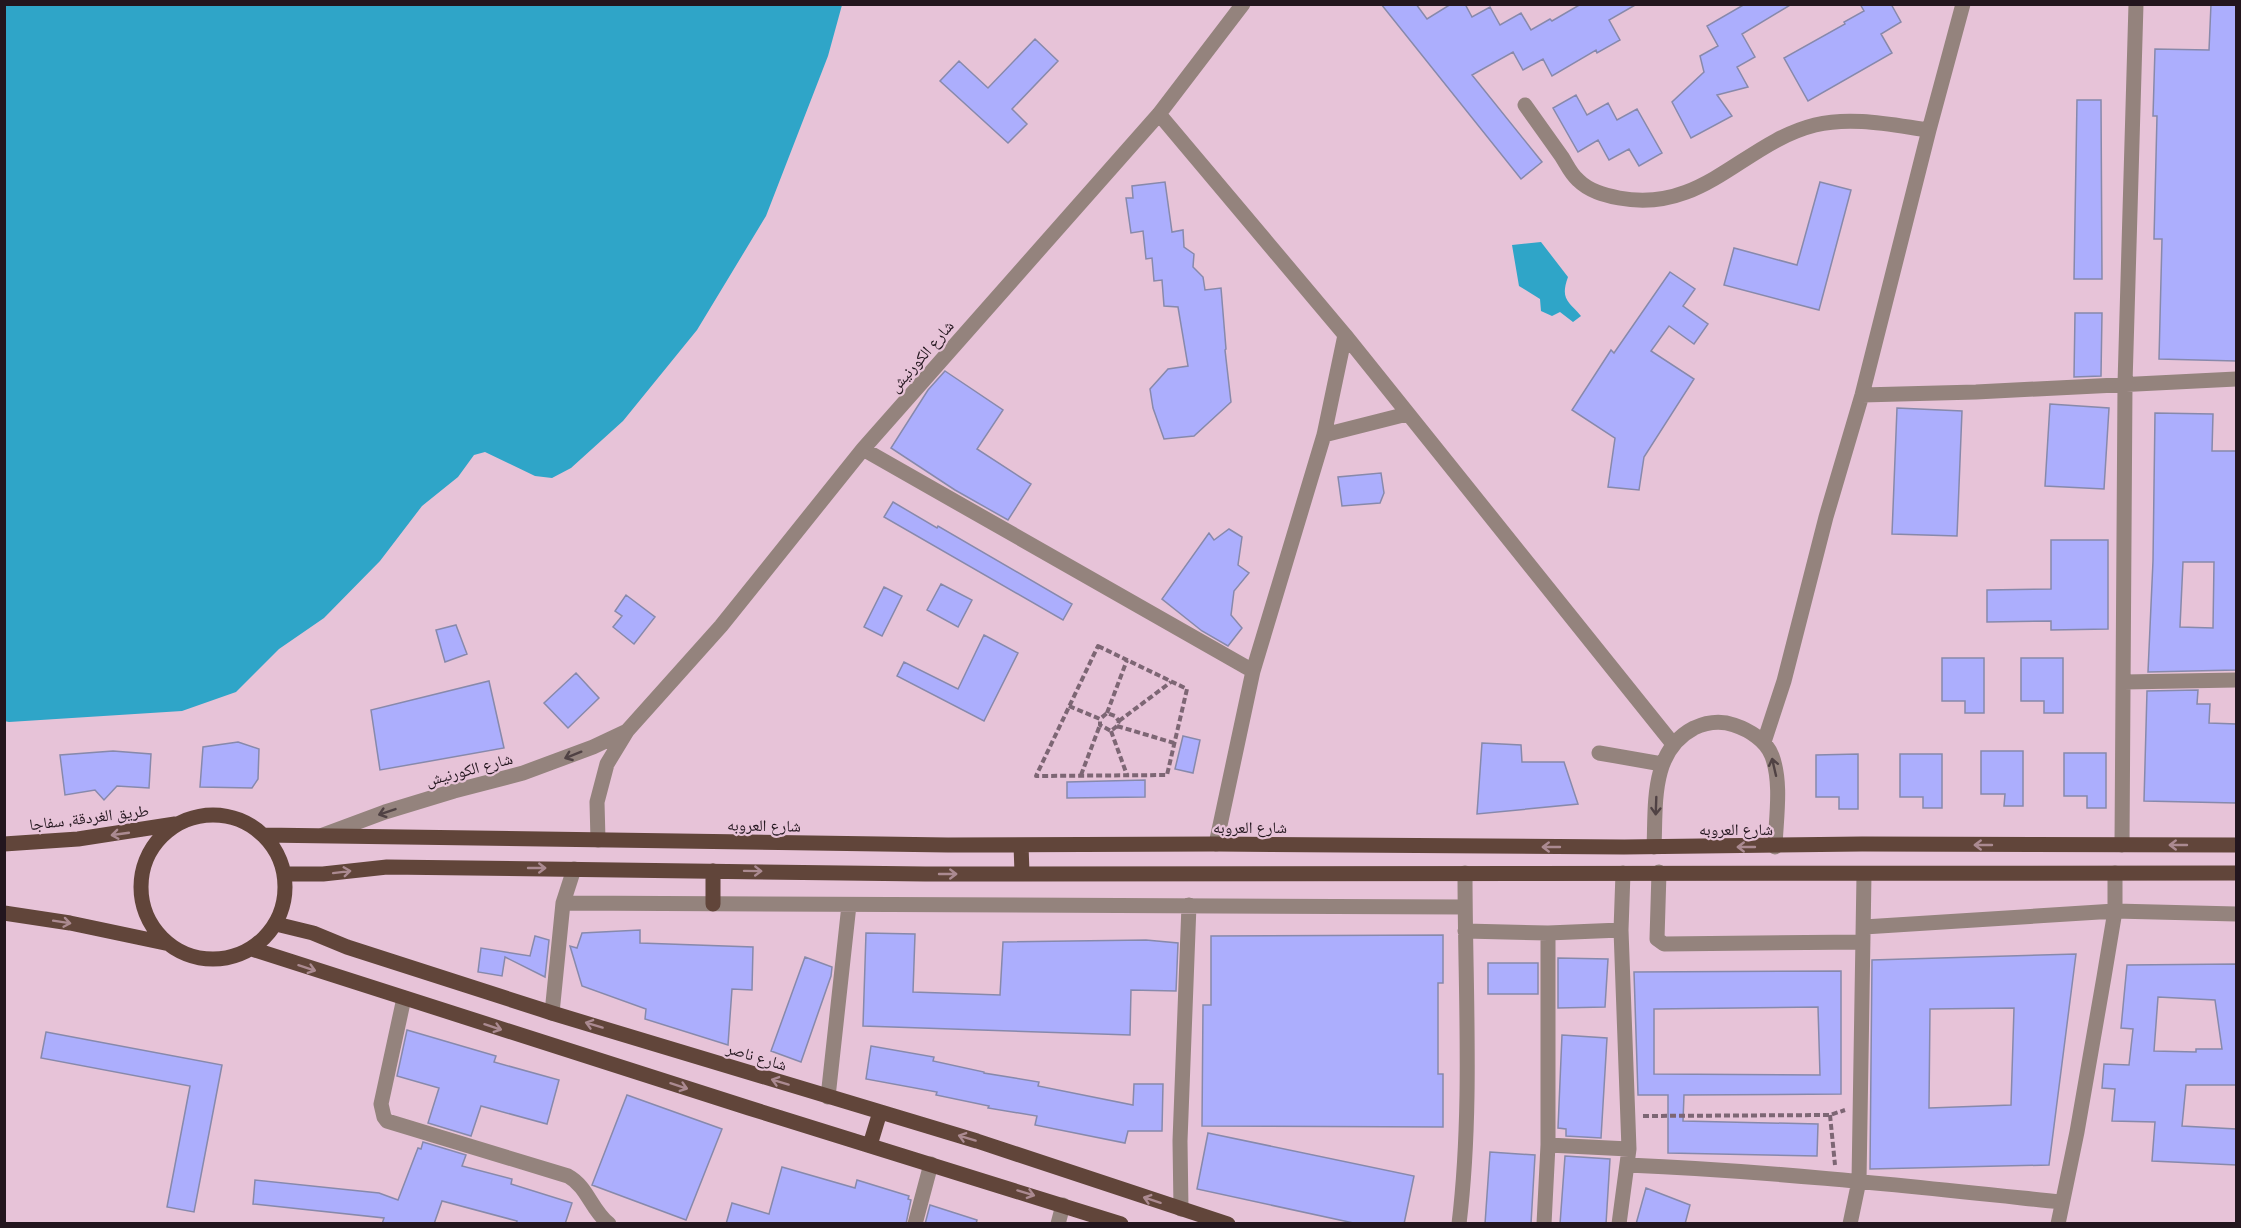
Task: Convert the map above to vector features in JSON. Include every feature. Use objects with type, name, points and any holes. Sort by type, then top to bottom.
[{"type":"main road","points":[[4,913],[70,923],[165,943],[185,955],[208,960],[231,958],[252,949],[276,924],[284,902],[284,874],[277,853],[263,835],[244,822],[222,815],[199,816],[178,824],[159,838],[147,858],[141,880],[142,903],[150,925],[165,943]]},
{"type":"main road","name":"طريق الغردقة, سفاجا","points":[[4,844],[78,839],[178,824]]},
{"type":"main road","name":"شارع العروبه","points":[[263,835],[1021,845],[1775,847],[1862,844],[2236,845]]},
{"type":"main road","points":[[1021,845],[1022,873]]},
{"type":"main road","points":[[284,874],[323,874],[387,867],[1022,873],[2236,873]]},
{"type":"main road","points":[[713,871],[713,904]]},
{"type":"main road","name":"شارع ناصر","points":[[276,924],[313,933],[347,947],[552,1013],[977,1141],[1228,1224]]},
{"type":"main road","points":[[252,949],[1063,1205],[1103,1221],[1121,1224]]},
{"type":"main road","points":[[870,1145],[880,1112]]},
{"type":"street","name":"شارع الكورنيش","points":[[598,840],[597,802],[604,774],[627,731],[722,626],[862,449],[1159,114],[1243,4]]},
{"type":"street","points":[[1764,742],[1784,681],[1826,517],[1862,395],[1963,4]]},
{"type":"street","points":[[2122,845],[2125,384],[2136,4]]},
{"type":"street","points":[[1525,105],[1577,179],[1593,191],[1628,200],[1649,201],[1675,198],[1697,188],[1793,132],[1816,125],[1857,122],[1929,130]]},
{"type":"street","points":[[1159,114],[1345,335],[1673,744]]},
{"type":"street","points":[[1216,844],[1253,671],[1324,435],[1345,335]]},
{"type":"street","points":[[1862,395],[1976,392],[2236,379]]},
{"type":"street","points":[[1324,435],[1407,414]]},
{"type":"street","points":[[862,449],[1253,671]]},
{"type":"street","points":[[2124,682],[2236,680]]},
{"type":"street","points":[[1654,847],[1657,787],[1662,764],[1673,744],[1691,730],[1707,722],[1727,723],[1739,727],[1764,742],[1771,755],[1777,776],[1775,847]]},
{"type":"street","name":"شارع الكورنيش","points":[[318,837],[397,808],[532,770],[593,747],[627,731]]},
{"type":"street","points":[[1599,753],[1662,764]]},
{"type":"street","points":[[552,1013],[563,903],[574,869]]},
{"type":"street","points":[[1659,872],[1657,939],[1664,944],[1864,934],[2115,911],[2236,914]]},
{"type":"street","points":[[1459,1224],[1466,1168],[1468,1124],[1465,873]]},
{"type":"street","points":[[1619,1224],[1629,1149],[1621,930],[1623,873]]},
{"type":"street","points":[[2058,1224],[2077,1132],[2115,911],[2115,873]]},
{"type":"street","points":[[1851,1224],[1859,1181],[1864,874]]},
{"type":"street","points":[[563,903],[1465,907]]},
{"type":"street","points":[[828,1097],[849,905]]},
{"type":"street","points":[[1181,1209],[1180,1141],[1189,905]]},
{"type":"street","points":[[1465,931],[1548,933],[1621,930]]},
{"type":"street","points":[[1544,1224],[1548,1145],[1548,933]]},
{"type":"street","points":[[404,998],[381,1104],[387,1121],[568,1176],[580,1184],[598,1213],[609,1224]]},
{"type":"street","points":[[1548,1145],[1629,1149]]},
{"type":"street","points":[[915,1224],[931,1164]]},
{"type":"street","points":[[1628,1165],[1733,1169],[2061,1202]]},
{"type":"street","points":[[1058,1224],[1063,1205]]},
{"type":"path","points":[[1098,646],[1127,660],[1187,689],[1167,775],[1036,776],[1098,646]]},
{"type":"path","points":[[1081,776],[1100,725],[1100,719],[1107,713],[1127,660]]},
{"type":"path","points":[[1111,731],[1171,681]]},
{"type":"path","points":[[1069,706],[1100,719]]},
{"type":"path","points":[[1107,713],[1115,716],[1118,724]]},
{"type":"path","points":[[1118,724],[1174,743]]},
{"type":"path","points":[[1100,725],[1111,731],[1127,775]]},
{"type":"path","points":[[1629,1116],[1830,1115],[1837,1178]]},
{"type":"water","points":[[5,4],[842,5],[828,56],[766,216],[697,330],[623,421],[571,468],[552,478],[535,476],[485,452],[474,455],[458,477],[422,506],[380,561],[324,618],[279,649],[236,692],[182,711],[9,722],[4,721]]},
{"type":"water","points":[[1541,242],[1568,277],[1565,295],[1581,316],[1573,322],[1560,312],[1552,316],[1541,311],[1540,299],[1519,286],[1512,245]]},
{"type":"building","points":[[1381,4],[1416,4],[1427,19],[1451,4],[1465,4],[1472,17],[1490,7],[1500,25],[1521,13],[1531,30],[1581,4],[1637,4],[1609,20],[1620,40],[1597,53],[1596,50],[1552,76],[1543,59],[1523,70],[1513,52],[1472,75],[1542,162],[1521,179]]},
{"type":"building","points":[[1745,4],[1792,4],[1742,34],[1755,57],[1737,67],[1748,87],[1717,95],[1732,116],[1691,138],[1672,102],[1704,72],[1700,56],[1718,46],[1707,26]]},
{"type":"building","points":[[1860,4],[1891,4],[1901,22],[1881,34],[1892,53],[1808,101],[1784,58],[1864,11]]},
{"type":"building","points":[[2211,4],[2236,4],[2236,361],[2159,359],[2162,239],[2154,239],[2157,116],[2153,116],[2155,49],[2209,50]]},
{"type":"building","points":[[1035,39],[1058,61],[1012,109],[1027,124],[1008,143],[940,81],[959,61],[988,88]]},
{"type":"building","points":[[1576,95],[1587,115],[1608,103],[1617,120],[1637,109],[1662,153],[1639,166],[1629,149],[1609,160],[1598,140],[1578,152],[1553,108]]},
{"type":"building","points":[[2077,100],[2101,100],[2102,279],[2074,279]]},
{"type":"building","points":[[1165,182],[1172,232],[1183,230],[1184,247],[1194,254],[1193,267],[1203,277],[1205,290],[1221,288],[1231,402],[1194,436],[1164,439],[1153,408],[1150,389],[1168,369],[1188,366],[1178,307],[1164,306],[1162,280],[1154,281],[1152,258],[1146,259],[1143,231],[1131,233],[1126,198],[1133,198],[1132,186]]},
{"type":"building","points":[[1820,182],[1851,190],[1819,310],[1724,285],[1734,248],[1797,265]]},
{"type":"building","points":[[1670,272],[1695,289],[1683,306],[1708,324],[1694,344],[1669,326],[1651,351],[1694,379],[1644,457],[1639,490],[1608,487],[1615,438],[1572,410],[1611,350],[1614,353]]},
{"type":"building","points":[[2075,313],[2102,313],[2101,376],[2074,377]]},
{"type":"building","points":[[945,371],[1003,410],[977,449],[1031,484],[1008,520],[955,490],[891,448],[928,390]]},
{"type":"building","points":[[2050,404],[2109,408],[2104,489],[2045,486]]},
{"type":"building","points":[[1897,408],[1962,411],[1957,536],[1892,534]]},
{"type":"building","points":[[2155,413],[2213,414],[2212,451],[2236,451],[2236,670],[2148,672],[2153,561]],"holes":[[[2183,562],[2214,562],[2213,628],[2180,627]]]},
{"type":"building","points":[[1381,473],[1384,493],[1380,503],[1342,506],[1338,477]]},
{"type":"building","points":[[893,502],[1072,604],[1063,620],[884,517]]},
{"type":"building","points":[[1229,529],[1242,537],[1238,565],[1249,573],[1234,591],[1231,615],[1242,628],[1228,646],[1202,631],[1162,599],[1209,533],[1214,540]]},
{"type":"building","points":[[2051,540],[2108,540],[2108,629],[2051,630],[2051,621],[1987,622],[1987,590],[2051,589]]},
{"type":"building","points":[[941,584],[972,600],[958,627],[927,610]]},
{"type":"building","points":[[884,587],[902,596],[882,636],[864,627]]},
{"type":"building","points":[[626,595],[655,617],[634,644],[613,627],[622,616],[615,611]]},
{"type":"building","points":[[456,625],[467,654],[445,662],[436,630]]},
{"type":"building","points":[[984,635],[1018,653],[984,721],[897,676],[904,662],[958,689]]},
{"type":"building","points":[[1942,658],[1984,658],[1984,713],[1965,713],[1965,701],[1942,701]]},
{"type":"building","points":[[2021,658],[2063,658],[2063,713],[2044,713],[2044,701],[2021,701]]},
{"type":"building","points":[[576,673],[599,698],[568,728],[544,703]]},
{"type":"building","points":[[489,681],[504,748],[380,770],[371,710]]},
{"type":"building","points":[[2198,690],[2197,704],[2210,704],[2209,723],[2236,724],[2236,803],[2144,801],[2147,691]]},
{"type":"building","points":[[1183,736],[1200,740],[1193,773],[1175,769]]},
{"type":"building","points":[[238,742],[259,749],[258,779],[252,788],[200,787],[203,747]]},
{"type":"building","points":[[1482,743],[1521,745],[1522,762],[1564,762],[1578,804],[1477,814]]},
{"type":"building","points":[[113,751],[151,754],[149,788],[117,786],[104,800],[95,790],[65,795],[60,755]]},
{"type":"building","points":[[1981,751],[2023,751],[2023,806],[2004,806],[2005,794],[1981,794]]},
{"type":"building","points":[[2064,753],[2106,753],[2106,808],[2087,808],[2087,796],[2064,796]]},
{"type":"building","points":[[1858,754],[1858,809],[1839,809],[1839,797],[1816,797],[1816,755]]},
{"type":"building","points":[[1900,754],[1942,754],[1942,808],[1923,808],[1923,797],[1900,797]]},
{"type":"building","points":[[1145,780],[1145,797],[1067,798],[1067,782]]},
{"type":"building","points":[[640,930],[640,943],[753,947],[752,990],[732,989],[728,1045],[645,1019],[646,1009],[582,986],[570,946],[577,948],[582,933]]},
{"type":"building","points":[[866,933],[915,934],[913,992],[1000,995],[1003,942],[1146,940],[1178,943],[1176,991],[1131,990],[1130,1035],[863,1026]]},
{"type":"building","points":[[1443,935],[1443,983],[1438,983],[1438,1074],[1443,1074],[1443,1127],[1202,1126],[1203,1005],[1211,1005],[1211,936]]},
{"type":"building","points":[[535,936],[549,940],[545,977],[505,957],[502,976],[478,972],[481,948],[530,956]]},
{"type":"building","points":[[2076,954],[2049,1165],[1870,1169],[1872,960]],"holes":[[[2014,1008],[2011,1105],[1929,1108],[1930,1009]]]},
{"type":"building","points":[[805,957],[832,967],[831,976],[801,1062],[771,1051]]},
{"type":"building","points":[[1558,958],[1608,959],[1605,1007],[1558,1008]]},
{"type":"building","points":[[1488,963],[1538,963],[1538,994],[1488,994]]},
{"type":"building","points":[[2236,964],[2236,1085],[2186,1085],[2182,1126],[2236,1129],[2236,1165],[2152,1161],[2155,1122],[2112,1121],[2115,1089],[2102,1088],[2104,1064],[2129,1065],[2133,1029],[2121,1028],[2127,965]],"holes":[[[2158,997],[2215,1000],[2222,1049],[2196,1049],[2196,1052],[2154,1051]]]},
{"type":"building","points":[[1841,971],[1841,1094],[1684,1095],[1683,1121],[1818,1124],[1817,1156],[1668,1153],[1668,1095],[1638,1095],[1634,972]],"holes":[[[1818,1007],[1820,1075],[1654,1074],[1654,1009]]]},
{"type":"building","points":[[407,1030],[496,1056],[494,1062],[559,1080],[547,1124],[481,1106],[471,1136],[428,1123],[439,1088],[397,1076]]},
{"type":"building","points":[[46,1032],[222,1065],[194,1212],[167,1207],[190,1086],[41,1058]]},
{"type":"building","points":[[1562,1035],[1607,1038],[1601,1138],[1566,1136],[1566,1129],[1558,1128]]},
{"type":"building","points":[[871,1046],[934,1057],[933,1061],[984,1073],[1039,1082],[1038,1086],[1133,1105],[1134,1084],[1163,1084],[1162,1131],[1128,1131],[1125,1143],[1035,1125],[1037,1116],[988,1108],[989,1106],[936,1095],[937,1092],[866,1079]]},
{"type":"building","points":[[627,1095],[722,1129],[686,1220],[592,1185]]},
{"type":"building","points":[[1208,1133],[1414,1176],[1404,1224],[1358,1224],[1197,1189]]},
{"type":"building","points":[[423,1142],[466,1155],[462,1166],[512,1179],[511,1184],[572,1203],[565,1224],[516,1224],[517,1221],[442,1201],[434,1224],[382,1224],[384,1218],[253,1204],[255,1180],[379,1193],[398,1200],[418,1148],[421,1149]]},
{"type":"building","points":[[1490,1152],[1535,1155],[1531,1224],[1485,1224]]},
{"type":"building","points":[[1565,1156],[1610,1159],[1606,1224],[1560,1224]]},
{"type":"building","points":[[782,1167],[855,1188],[857,1180],[909,1196],[908,1199],[911,1200],[906,1224],[726,1224],[732,1203],[769,1214]]},
{"type":"building","points":[[1646,1188],[1690,1205],[1685,1224],[1636,1224]]},
{"type":"building","points":[[930,1205],[977,1220],[976,1224],[925,1224]]}]
